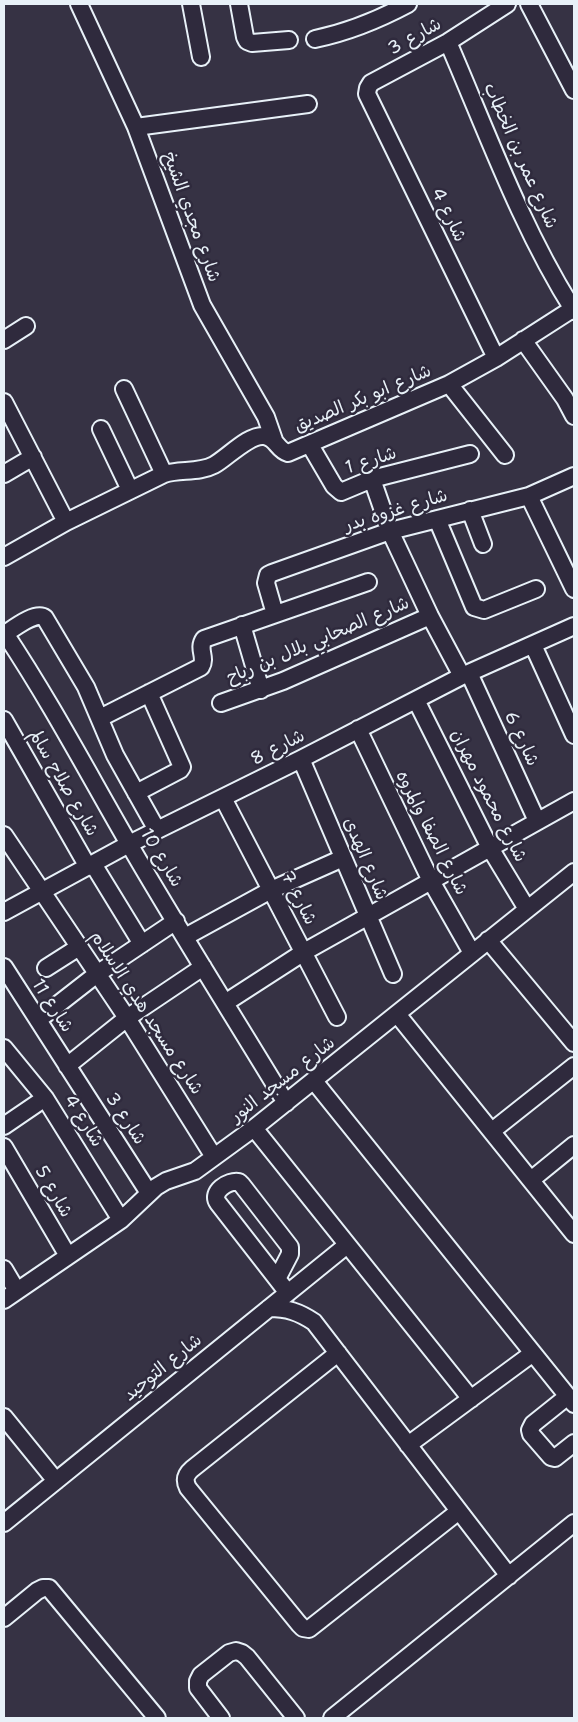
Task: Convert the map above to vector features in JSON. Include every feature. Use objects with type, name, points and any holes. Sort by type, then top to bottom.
[{"type":"street","name":"شارع مجدي الشيخ","points":[[79,4],[136,127],[202,305],[270,424],[274,440]]},
{"type":"street","points":[[191,4],[202,57]]},
{"type":"street","points":[[239,4],[247,41],[252,43],[289,40]]},
{"type":"street","points":[[315,39],[361,27],[408,4]]},
{"type":"street","name":"شارع 3","points":[[368,88],[371,84],[448,42],[507,4]]},
{"type":"street","points":[[529,4],[574,90]]},
{"type":"street","name":"شارع عمر بن الخطاب","points":[[448,42],[522,213],[546,261],[574,309]]},
{"type":"street","name":"شارع 4","points":[[368,88],[369,100],[496,358]]},
{"type":"street","points":[[136,127],[308,104]]},
{"type":"street","name":"شارع ابو بكر الصديق","points":[[4,557],[66,522],[164,474],[207,468],[259,435],[267,436],[274,440],[280,449],[288,453],[449,384],[496,358],[574,309]]},
{"type":"street","points":[[4,340],[26,326]]},
{"type":"street","points":[[523,340],[565,399],[574,416]]},
{"type":"street","points":[[449,384],[505,455]]},
{"type":"street","points":[[124,389],[164,474]]},
{"type":"street","points":[[4,402],[66,522]]},
{"type":"street","points":[[101,429],[130,490]]},
{"type":"street","name":"شارع 1","points":[[310,444],[337,490],[341,492],[372,479],[470,454]]},
{"type":"street","points":[[4,474],[33,457]]},
{"type":"street","name":"شارع غزوه بدر","points":[[275,614],[266,583],[268,575],[390,531],[528,496],[574,476]]},
{"type":"street","name":"شارع 6","points":[[372,479],[390,531],[430,616],[466,674],[537,821]]},
{"type":"street","points":[[528,496],[574,589]]},
{"type":"street","points":[[470,510],[483,544]]},
{"type":"street","points":[[437,519],[474,607],[484,610],[536,589]]},
{"type":"street","points":[[100,718],[201,667],[204,659],[200,648],[204,639],[368,582]]},
{"type":"street","points":[[4,633],[36,616],[43,616],[45,618],[86,687],[112,749],[157,830]]},
{"type":"street","name":"شارع الصحابي بلال بن رباح","points":[[221,703],[283,681],[430,616]]},
{"type":"street","points":[[242,625],[261,690]]},
{"type":"street","name":"شارع 8","points":[[4,912],[129,844],[301,759],[466,674],[533,646],[574,626]]},
{"type":"street","name":"شارع 10","points":[[4,633],[27,666],[129,844],[286,1104]]},
{"type":"street","points":[[533,646],[574,735]]},
{"type":"street","points":[[136,793],[180,770],[182,767],[149,693]]},
{"type":"street","name":"شارع محمود مهران","points":[[416,700],[490,848],[527,909]]},
{"type":"street","name":"شارع صلاح سالم","points":[[4,720],[90,866]]},
{"type":"street","name":"شارع الصفا والمروه","points":[[358,729],[431,881],[472,953]]},
{"type":"street","name":"شارع الهدى","points":[[301,759],[393,974]]},
{"type":"street","name":"شارع 7","points":[[223,798],[337,1017]]},
{"type":"street","points":[[225,1003],[304,952],[574,801]]},
{"type":"street","name":"شارع مسجد هدي الاسلام","points":[[4,835],[126,1018],[214,1157]]},
{"type":"street","points":[[185,937],[271,890],[343,858]]},
{"type":"street","points":[[90,866],[142,944]]},
{"type":"street","name":"شارع مسجد النور","points":[[10,1296],[121,1220],[149,1194],[166,1182],[195,1170],[286,1104],[574,872]]},
{"type":"street","points":[[38,1020],[97,974],[176,921]]},
{"type":"street","points":[[488,940],[574,1043]]},
{"type":"street","points":[[46,968],[79,947]]},
{"type":"street","name":"شارع 11","points":[[4,967],[67,1066]]},
{"type":"street","points":[[67,1066],[126,1018],[204,967]]},
{"type":"street","points":[[397,1014],[574,1234]]},
{"type":"street","name":"شارع 4","points":[[4,1048],[45,1098],[121,1220]]},
{"type":"street","name":"شارع 3","points":[[67,1066],[149,1194]]},
{"type":"street","points":[[492,1131],[574,1066]]},
{"type":"street","points":[[314,1081],[571,1400],[533,1424],[530,1430],[531,1434],[551,1457],[555,1458],[574,1443]]},
{"type":"street","points":[[4,1126],[45,1098]]},
{"type":"street","points":[[254,1128],[470,1399]]},
{"type":"street","points":[[531,1180],[574,1145]]},
{"type":"street","name":"شارع 5","points":[[4,1147],[68,1256]]},
{"type":"street","points":[[276,1279],[290,1254],[290,1247],[242,1185],[239,1182],[230,1182],[218,1191],[215,1200],[276,1279],[288,1293]]},
{"type":"street","name":"شارع التوحيد","points":[[4,1523],[347,1245]]},
{"type":"street","points":[[4,1272],[10,1296]]},
{"type":"street","points":[[269,1308],[285,1308],[301,1313],[314,1322],[509,1576]]},
{"type":"street","points":[[338,1353],[186,1474],[185,1481],[188,1488],[299,1624],[303,1628],[309,1629],[459,1511]]},
{"type":"street","points":[[408,1445],[533,1353]]},
{"type":"street","points":[[4,1417],[56,1481]]},
{"type":"street","points":[[332,1718],[574,1523]]},
{"type":"street","points":[[4,1618],[37,1591],[49,1588],[157,1718]]},
{"type":"street","points":[[221,1718],[198,1688],[198,1681],[201,1675],[229,1653],[236,1651],[247,1657],[296,1718]]}]
